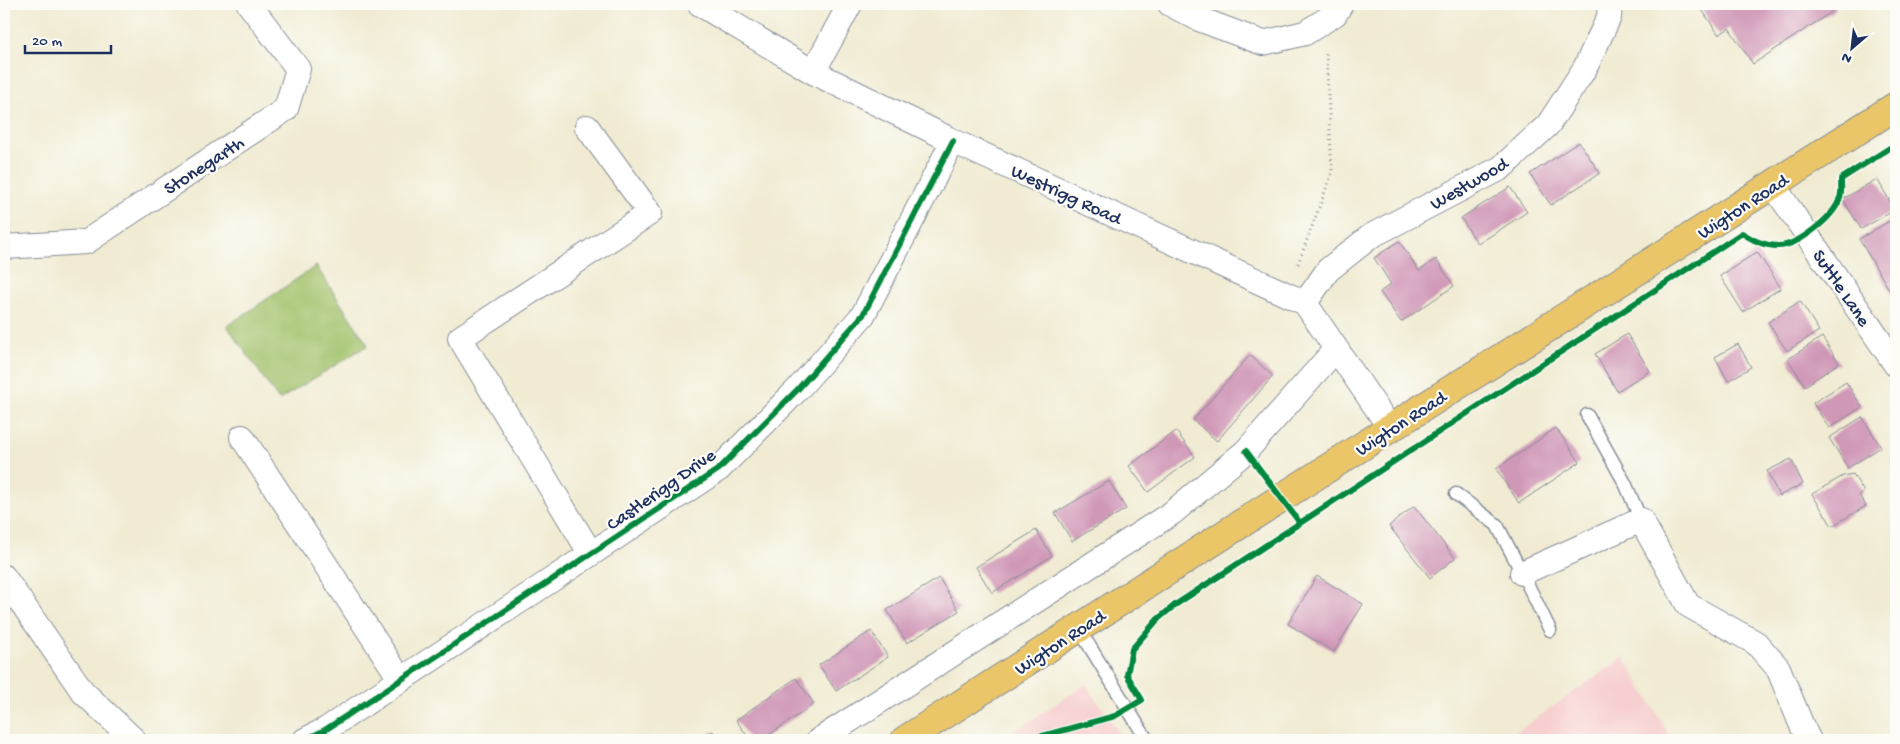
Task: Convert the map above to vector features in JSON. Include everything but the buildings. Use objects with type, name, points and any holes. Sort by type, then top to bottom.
[{"type":"main road","name":"Wigton Road","points":[[905,740],[1896,106]]},
{"type":"street","name":"Stonegarth","points":[[4,247],[86,242],[286,110],[298,69],[249,4]]},
{"type":"street","name":"Westrigg Road","points":[[700,4],[813,72],[953,141],[1296,299]]},
{"type":"street","points":[[813,72],[850,4]]},
{"type":"street","points":[[1170,4],[1199,20],[1263,43],[1305,33],[1335,14],[1341,4]]},
{"type":"street","name":"Westwood","points":[[1296,299],[1328,270],[1371,236],[1501,168],[1548,125],[1586,68],[1609,17],[1610,4]]},
{"type":"street","points":[[587,127],[650,213],[460,338],[591,554]]},
{"type":"street","name":"Castlerigg Drive","points":[[305,740],[325,730],[719,469],[798,389],[863,315],[953,141]]},
{"type":"street","name":"Suttle Lane","points":[[1773,185],[1896,365]]},
{"type":"street","points":[[1296,299],[1336,349],[1390,428]]},
{"type":"street","points":[[819,740],[1172,513],[1246,451],[1336,349]]},
{"type":"street","points":[[242,437],[401,680]]},
{"type":"street","points":[[1522,573],[1641,520],[1688,606],[1756,643],[1778,668],[1802,726],[1810,740]]},
{"type":"street","points":[[4,577],[83,692],[134,740]]},
{"type":"lane","points":[[1587,415],[1625,483],[1641,520]]},
{"type":"lane","points":[[1456,494],[1497,525],[1550,630]]},
{"type":"lane","points":[[1079,629],[1147,740]]},
{"type":"path","points":[[1296,299],[1332,173],[1324,21]]},
{"type":"shaded area","points":[[1624,657],[1672,740],[1505,740]]},
{"type":"shaded area","points":[[1086,684],[1123,740],[1002,740]]},
{"type":"green space","points":[[316,266],[368,345],[279,400],[227,326]]},
{"type":"cycle path","points":[[305,740],[325,730],[719,469],[798,389],[863,315],[953,141]]},
{"type":"cycle path","points":[[1028,740],[1115,716],[1142,700],[1127,675],[1132,649],[1158,619],[1175,605],[1742,233],[1759,242],[1778,246],[1786,245],[1805,236],[1831,214],[1841,196],[1841,179],[1896,144]]},
{"type":"cycle path","points":[[1246,451],[1300,523]]}]
